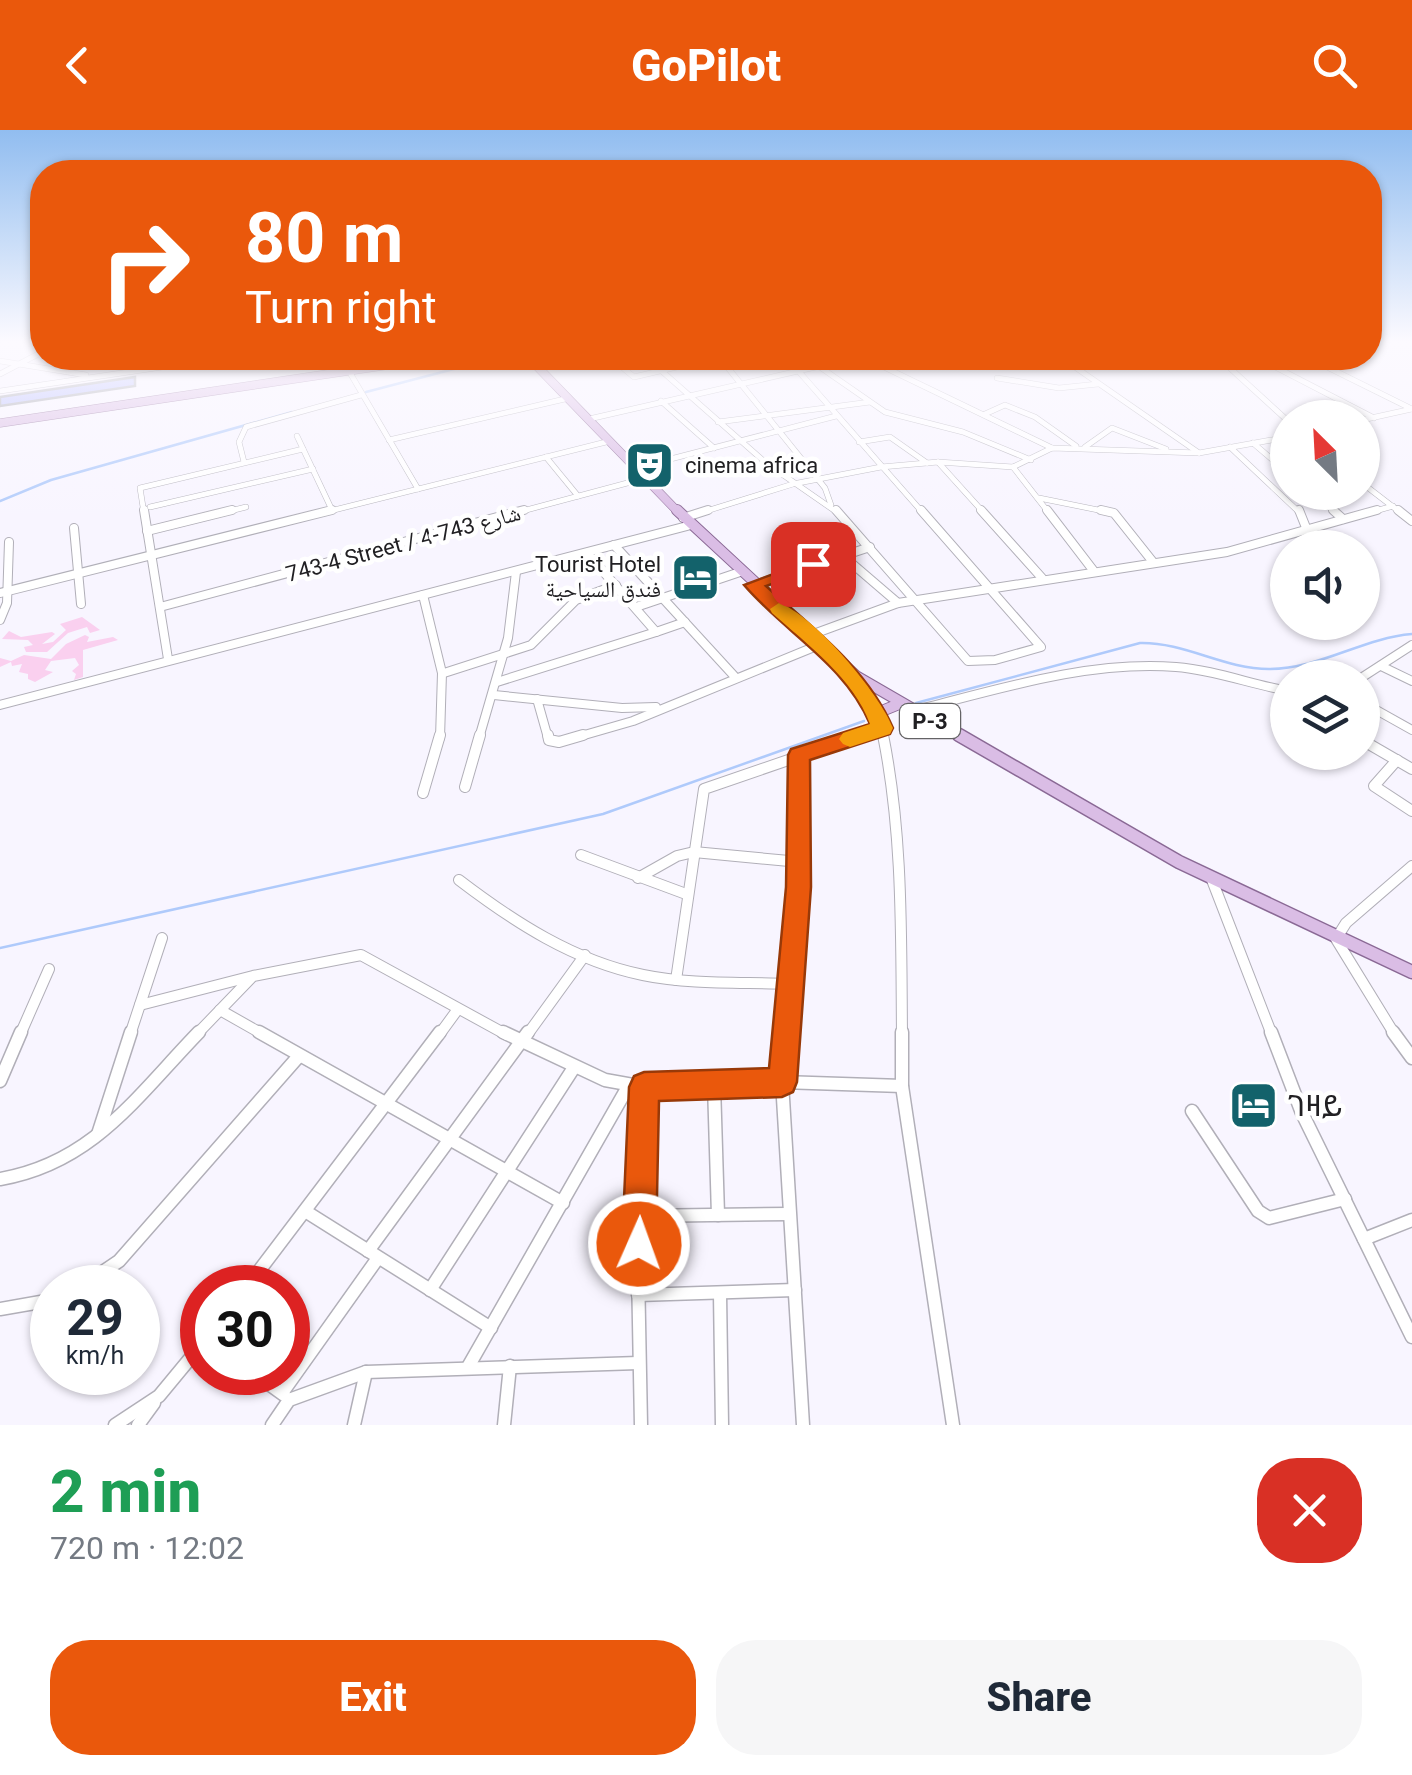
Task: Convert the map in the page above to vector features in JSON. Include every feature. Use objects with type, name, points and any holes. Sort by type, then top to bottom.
[{"type":"main road","points":[[0,421],[126,401]]},
{"type":"main road","name":"P-3","points":[[572,401],[687,522],[808,636],[899,704],[1212,880],[1412,972]]},
{"type":"main road","points":[[877,713],[899,704]]},
{"type":"street","points":[[244,462],[239,442],[246,427],[338,401]]},
{"type":"street","points":[[365,401],[418,489]]},
{"type":"street","points":[[389,440],[554,401]]},
{"type":"street","points":[[695,401],[793,484],[832,505]]},
{"type":"street","points":[[756,401],[818,478],[832,505],[972,662],[1041,647],[824,401]]},
{"type":"street","points":[[958,401],[1052,448]]},
{"type":"street","points":[[1125,401],[1199,452]]},
{"type":"street","points":[[589,418],[661,402],[714,448]]},
{"type":"street","points":[[718,422],[870,402],[885,412],[963,432],[1031,460]]},
{"type":"street","points":[[985,414],[1005,405],[1035,417],[1082,447]]},
{"type":"street","points":[[1380,417],[1412,409]]},
{"type":"street","points":[[636,468],[836,416]]},
{"type":"street","points":[[1010,426],[1035,417]]},
{"type":"street","points":[[1082,447],[1112,428],[1174,452]]},
{"type":"street","points":[[297,436],[332,510]]},
{"type":"street","points":[[860,442],[890,437],[927,462]]},
{"type":"street","points":[[0,705],[587,553],[818,478],[927,462],[1013,467],[1052,448],[1199,452],[1270,440]]},
{"type":"street","points":[[4,592],[610,441]]},
{"type":"street","points":[[1253,443],[1270,458]]},
{"type":"street","points":[[1230,447],[1299,510],[1306,530],[1393,506]]},
{"type":"street","points":[[168,659],[139,484],[303,449]]},
{"type":"street","points":[[546,457],[578,496]]},
{"type":"street","points":[[938,462],[1042,578]]},
{"type":"street","points":[[1013,467],[1094,570]]},
{"type":"street","points":[[150,507],[313,470]]},
{"type":"street","points":[[1263,476],[1270,475]]},
{"type":"street","name":"743-4 Street / شارع 743-4","points":[[160,607],[646,478]]},
{"type":"street","points":[[1380,496],[1412,521]]},
{"type":"street","points":[[1038,498],[1114,513],[1153,562]]},
{"type":"street","points":[[147,531],[246,507]]},
{"type":"street","points":[[1332,510],[1343,519]]},
{"type":"street","points":[[74,528],[80,604]]},
{"type":"street","points":[[808,636],[898,603],[1227,552],[1270,540]]},
{"type":"street","points":[[0,620],[6,614],[9,542]]},
{"type":"street","points":[[614,545],[736,678]]},
{"type":"street","points":[[754,585],[870,547]]},
{"type":"street","points":[[587,553],[656,632]]},
{"type":"street","points":[[842,555],[898,603]]},
{"type":"street","points":[[464,786],[494,695],[513,610],[516,572]]},
{"type":"street","points":[[636,607],[740,572]]},
{"type":"street","points":[[444,673],[531,645],[576,600],[616,585]]},
{"type":"street","points":[[423,793],[442,738],[444,673],[424,595]]},
{"type":"street","points":[[497,682],[685,622]]},
{"type":"street","points":[[537,699],[553,743],[619,726],[819,645]]},
{"type":"street","points":[[1381,666],[1412,645]]},
{"type":"street","points":[[840,663],[877,713],[897,816],[902,1086],[954,1425]]},
{"type":"street","points":[[1381,666],[1412,681]]},
{"type":"street","points":[[912,711],[1042,682],[1147,668],[1202,671],[1270,688]]},
{"type":"street","points":[[494,695],[622,708],[664,706]]},
{"type":"street","points":[[1380,712],[1412,730]]},
{"type":"street","points":[[676,980],[704,789],[882,728]]},
{"type":"street","points":[[1380,750],[1412,769]]},
{"type":"street","points":[[799,755],[800,862],[782,1082],[803,1425]]},
{"type":"street","points":[[1397,760],[1374,786],[1412,811]]},
{"type":"street","points":[[638,878],[655,866],[694,852],[800,862]]},
{"type":"street","points":[[581,855],[686,894]]},
{"type":"street","points":[[1412,866],[1346,923],[1336,939],[1376,1009],[1412,1058]]},
{"type":"street","points":[[459,880],[512,918],[585,955],[640,974],[676,980],[790,984]]},
{"type":"street","points":[[1212,880],[1295,1096],[1412,1337]]},
{"type":"street","points":[[97,1136],[162,938]]},
{"type":"street","points":[[140,1005],[252,976],[360,955],[573,1069],[629,1085],[782,1082],[902,1086]]},
{"type":"street","points":[[272,1425],[373,1254],[449,1141],[585,955]]},
{"type":"street","points":[[0,1081],[49,968]]},
{"type":"street","points":[[0,1179],[50,1170],[70,1160],[252,976]]},
{"type":"street","points":[[264,1265],[458,1009]]},
{"type":"street","points":[[220,1010],[563,1204]]},
{"type":"street","points":[[112,1265],[298,1057]]},
{"type":"street","points":[[430,1290],[573,1069]]},
{"type":"street","points":[[468,1367],[629,1085]]},
{"type":"street","points":[[714,1086],[718,1215]]},
{"type":"street","points":[[640,1425],[638,1295],[644,1087]]},
{"type":"street","points":[[1192,1111],[1258,1211],[1269,1218],[1344,1199]]},
{"type":"street","points":[[305,1211],[491,1328]]},
{"type":"street","points":[[640,1216],[789,1214]]},
{"type":"street","points":[[1364,1239],[1412,1220]]},
{"type":"street","points":[[638,1295],[795,1290]]},
{"type":"street","points":[[720,1294],[722,1425]]},
{"type":"street","points":[[0,1309],[30,1306]]},
{"type":"street","points":[[286,1397],[366,1372],[638,1363]]},
{"type":"street","points":[[504,1425],[510,1366]]},
{"type":"street","points":[[138,1425],[180,1371]]},
{"type":"street","points":[[354,1425],[366,1372]]},
{"type":"street","points":[[116,1425],[159,1396]]},
{"type":"shaded area","points":[[82,617],[100,630],[90,633],[87,627],[68,633],[47,652],[26,652],[24,647],[33,645],[28,640],[2,639],[9,631],[21,637],[52,632],[55,634],[42,644],[53,642],[66,630],[60,624]]},
{"type":"shaded area","points":[[85,635],[89,637],[87,642],[113,637],[118,640],[83,650],[83,677],[74,680],[76,674],[72,671],[79,665],[75,658],[51,661],[45,670],[53,672],[35,682],[28,679],[28,674],[19,672],[22,664],[12,666],[11,662],[0,667],[0,658],[11,661],[24,655],[51,659],[66,644]]},
{"type":"building","points":[[0,401],[31,401],[0,406]]},
{"type":"waterway","points":[[0,501],[51,480],[292,412]]},
{"type":"waterway","points":[[916,703],[1140,643],[1269,669],[1306,664],[1376,641],[1412,634]]},
{"type":"waterway","points":[[0,948],[603,814],[864,721]]},
{"type":"slow traffic","points":[[779,609],[840,663],[877,713],[882,728],[850,739]]},
{"type":"place","name":"cinema africa","points":[[650,465]]},
{"type":"place","name":"Tourist Hotel فندق السياحية","points":[[696,577]]},
{"type":"place","name":"ገዛይ","points":[[1253,1106]]},
{"type":"route","points":[[639,1244],[644,1087],[782,1082],[799,887],[799,755],[882,728],[873,706],[840,663],[754,585],[813,564]]}]
